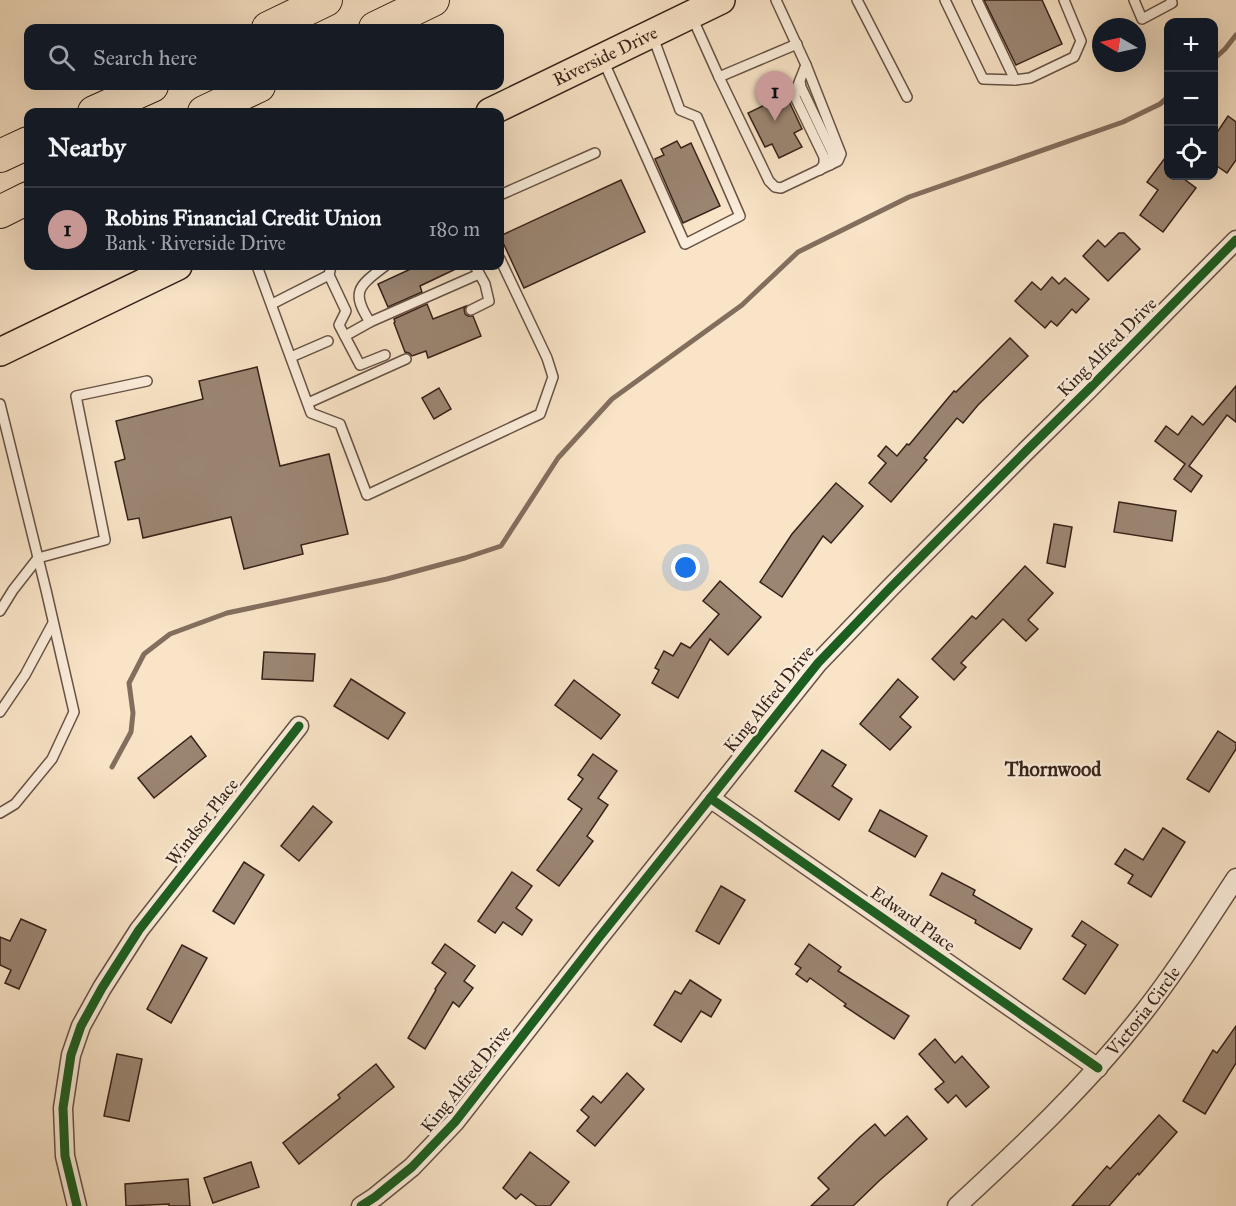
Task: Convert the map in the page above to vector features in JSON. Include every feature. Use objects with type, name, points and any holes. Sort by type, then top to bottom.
[{"type":"highway","points":[[276,24],[326,0]]},
{"type":"highway","points":[[383,24],[432,0]]},
{"type":"highway","points":[[103,108],[143,90]]},
{"type":"highway","points":[[212,108],[251,90]]},
{"type":"highway","points":[[0,156],[24,145]]},
{"type":"highway","points":[[0,212],[24,200]]},
{"type":"main road","name":"Riverside Drive","points":[[498,108],[721,0]]},
{"type":"main road","points":[[0,352],[170,270]]},
{"type":"street","name":"King Alfred Drive","points":[[361,1206],[412,1167],[455,1122],[819,663],[890,588],[1236,240]]},
{"type":"street","name":"Windsor Place","points":[[77,1206],[65,1156],[63,1108],[71,1054],[81,1026],[133,939],[185,869],[299,726]]},
{"type":"street","name":"Edward Place","points":[[710,798],[1098,1068]]},
{"type":"street","name":"Victoria Circle","points":[[957,1206],[1035,1134],[1098,1068],[1175,970],[1236,878]]},
{"type":"lane","points":[[692,15],[719,77],[770,181],[776,188],[781,188],[830,165],[840,159],[841,152],[806,64],[776,0]]},
{"type":"lane","points":[[857,0],[907,97]]},
{"type":"lane","points":[[945,0],[983,79],[1015,80],[1030,78],[1074,57],[1081,40],[1064,0]]},
{"type":"lane","points":[[977,0],[1015,80]]},
{"type":"lane","points":[[1134,0],[1142,19],[1172,3],[1171,0]]},
{"type":"lane","points":[[602,58],[685,244],[740,216],[697,117],[681,110],[652,34]]},
{"type":"lane","points":[[719,77],[797,44]]},
{"type":"lane","points":[[806,64],[795,97],[824,157],[824,164],[820,170]]},
{"type":"lane","points":[[800,81],[832,152],[833,159],[830,165]]},
{"type":"lane","points":[[504,193],[595,153]]},
{"type":"lane","points":[[259,270],[311,412],[340,424],[367,495],[540,414],[553,377],[547,358],[504,267]]},
{"type":"lane","points":[[272,304],[330,270],[346,311],[339,325],[360,365],[385,355]]},
{"type":"lane","points":[[370,322],[358,298],[362,284],[380,270]]},
{"type":"lane","points":[[345,336],[477,270],[485,284],[489,301],[471,310]]},
{"type":"lane","points":[[291,357],[328,341]]},
{"type":"lane","points":[[308,403],[406,359]]},
{"type":"lane","points":[[0,612],[13,590],[38,558],[105,540],[76,396],[147,381]]},
{"type":"lane","points":[[0,404],[74,712],[52,759],[15,804],[0,813]]},
{"type":"lane","points":[[0,712],[26,675],[53,623]]},
{"type":"building","points":[[984,0],[1042,0],[1062,44],[1016,65]]},
{"type":"building","points":[[786,95],[802,129],[794,133],[802,147],[779,158],[772,144],[765,147],[748,113]]},
{"type":"building","points":[[1228,116],[1236,122],[1236,160],[1227,173],[1218,167],[1218,131]]},
{"type":"building","points":[[677,141],[681,148],[691,143],[720,206],[683,223],[655,159],[664,155],[661,149]]},
{"type":"building","points":[[1164,159],[1164,180],[1185,180],[1196,188],[1163,232],[1140,215],[1158,190],[1147,182]]},
{"type":"building","points":[[621,180],[645,232],[524,288],[504,245],[504,234]]},
{"type":"building","points":[[1119,233],[1124,233],[1140,249],[1108,281],[1083,256],[1098,240],[1105,247]]},
{"type":"building","points":[[408,270],[454,270],[420,286],[422,292],[388,307],[378,284]]},
{"type":"building","points":[[1052,277],[1059,284],[1065,278],[1089,299],[1076,313],[1072,309],[1057,326],[1051,321],[1045,328],[1015,301],[1032,282],[1041,290]]},
{"type":"building","points":[[427,304],[433,319],[466,306],[465,314],[473,316],[481,336],[428,358],[426,351],[412,356],[405,352],[394,319]]},
{"type":"building","points":[[1010,338],[1028,356],[963,423],[957,418],[924,458],[927,460],[891,502],[869,483],[886,463],[878,456],[886,446],[897,456],[954,391],[956,392]]},
{"type":"building","points":[[257,367],[280,466],[329,454],[348,534],[301,545],[303,554],[244,569],[231,517],[143,538],[139,518],[128,520],[115,462],[125,459],[116,421],[203,399],[199,381]]},
{"type":"building","points":[[1236,386],[1236,422],[1227,415],[1189,466],[1202,476],[1191,492],[1174,479],[1185,464],[1155,441],[1166,426],[1178,435],[1192,416],[1203,425]]},
{"type":"building","points":[[439,388],[451,409],[434,419],[422,398]]},
{"type":"building","points":[[836,483],[863,506],[831,543],[823,536],[782,597],[760,582],[792,534]]},
{"type":"building","points":[[1119,502],[1176,511],[1172,541],[1114,532]]},
{"type":"building","points":[[1054,524],[1072,527],[1065,567],[1047,563]]},
{"type":"building","points":[[1025,566],[1053,593],[1028,620],[1038,629],[1026,641],[1003,619],[961,663],[966,667],[954,680],[932,659],[972,616],[976,619]]},
{"type":"building","points":[[720,581],[761,617],[728,655],[710,639],[678,698],[652,683],[659,670],[655,668],[664,651],[673,656],[681,643],[690,648],[719,614],[703,601]]},
{"type":"building","points":[[264,652],[315,654],[313,681],[262,679]]},
{"type":"building","points":[[351,679],[405,713],[388,739],[334,706]]},
{"type":"building","points":[[898,679],[918,697],[900,717],[911,727],[890,750],[860,724]]},
{"type":"building","points":[[574,680],[620,715],[601,739],[555,705]]},
{"type":"building","points":[[1218,731],[1236,743],[1236,749],[1209,792],[1187,779]]},
{"type":"building","points":[[191,736],[206,756],[154,798],[138,778]]},
{"type":"building","points":[[822,750],[846,765],[832,786],[852,799],[839,820],[795,791]]},
{"type":"building","points":[[593,754],[617,771],[598,798],[608,805],[587,836],[593,841],[559,886],[537,870],[582,809],[568,799],[583,779],[578,775]]},
{"type":"building","points":[[313,806],[332,822],[299,861],[281,846]]},
{"type":"building","points":[[880,810],[927,836],[915,857],[869,831]]},
{"type":"building","points":[[1163,828],[1185,842],[1151,897],[1128,883],[1133,875],[1115,864],[1125,849],[1143,860]]},
{"type":"building","points":[[244,862],[264,875],[234,924],[213,911]]},
{"type":"building","points":[[512,872],[532,886],[516,908],[532,920],[522,935],[503,922],[495,933],[478,921]]},
{"type":"building","points":[[942,873],[975,890],[973,895],[1032,929],[1020,949],[975,923],[976,920],[930,895]]},
{"type":"building","points":[[721,886],[745,900],[719,944],[696,931]]},
{"type":"building","points":[[21,919],[46,930],[19,989],[5,983],[11,970],[0,965],[0,937],[10,941]]},
{"type":"building","points":[[1082,921],[1118,945],[1085,994],[1063,979],[1086,945],[1072,936]]},
{"type":"building","points":[[445,944],[475,966],[464,981],[473,988],[459,1007],[453,1002],[425,1049],[408,1038],[446,973],[432,963]]},
{"type":"building","points":[[809,944],[841,967],[838,971],[909,1016],[894,1039],[844,1006],[846,1004],[810,978],[807,982],[796,974],[801,968],[795,964]]},
{"type":"building","points":[[182,945],[207,958],[171,1023],[147,1009]]},
{"type":"building","points":[[690,980],[721,1000],[711,1017],[701,1011],[681,1042],[654,1025],[675,991],[681,994]]},
{"type":"building","points":[[1236,1026],[1236,1063],[1205,1114],[1183,1101],[1213,1050],[1217,1053]]},
{"type":"building","points":[[935,1039],[955,1063],[962,1056],[989,1087],[966,1107],[956,1095],[948,1103],[935,1089],[944,1082],[919,1054]]},
{"type":"building","points":[[117,1054],[142,1059],[129,1121],[104,1116]]},
{"type":"building","points":[[376,1064],[394,1087],[299,1164],[283,1143],[340,1098],[338,1095]]},
{"type":"building","points":[[627,1073],[644,1089],[595,1146],[577,1131],[589,1117],[581,1110],[593,1096],[601,1103]]},
{"type":"building","points":[[1159,1115],[1177,1132],[1139,1175],[1138,1173],[1109,1206],[1072,1206],[1107,1166],[1110,1169]]},
{"type":"building","points":[[907,1116],[927,1139],[853,1206],[811,1206],[829,1189],[818,1178],[860,1137],[875,1124],[885,1136]]},
{"type":"building","points":[[530,1152],[569,1182],[550,1206],[537,1206],[521,1194],[516,1199],[503,1188]]},
{"type":"building","points":[[251,1162],[259,1187],[213,1203],[204,1178]]},
{"type":"building","points":[[188,1179],[190,1206],[169,1206],[169,1204],[126,1206],[125,1184]]},
{"type":"waterway","points":[[1218,55],[1236,35]]},
{"type":"waterway","points":[[112,767],[131,732],[133,713],[129,683],[144,654],[170,634],[227,613],[387,579],[501,546],[558,458],[612,399],[742,305],[798,252],[909,197],[1123,122],[1164,100]]},
{"type":"cycle path","points":[[361,1206],[412,1167],[455,1122],[818,663],[1236,240]]},
{"type":"cycle path","points":[[77,1206],[65,1156],[63,1108],[71,1055],[81,1026],[139,930],[299,726]]},
{"type":"cycle path","points":[[710,798],[1098,1068]]},
{"type":"place","name":"Robins Financial Credit Union","points":[[775,121]]},
{"type":"district","name":"Thornwood","points":[[1053,769]]}]
